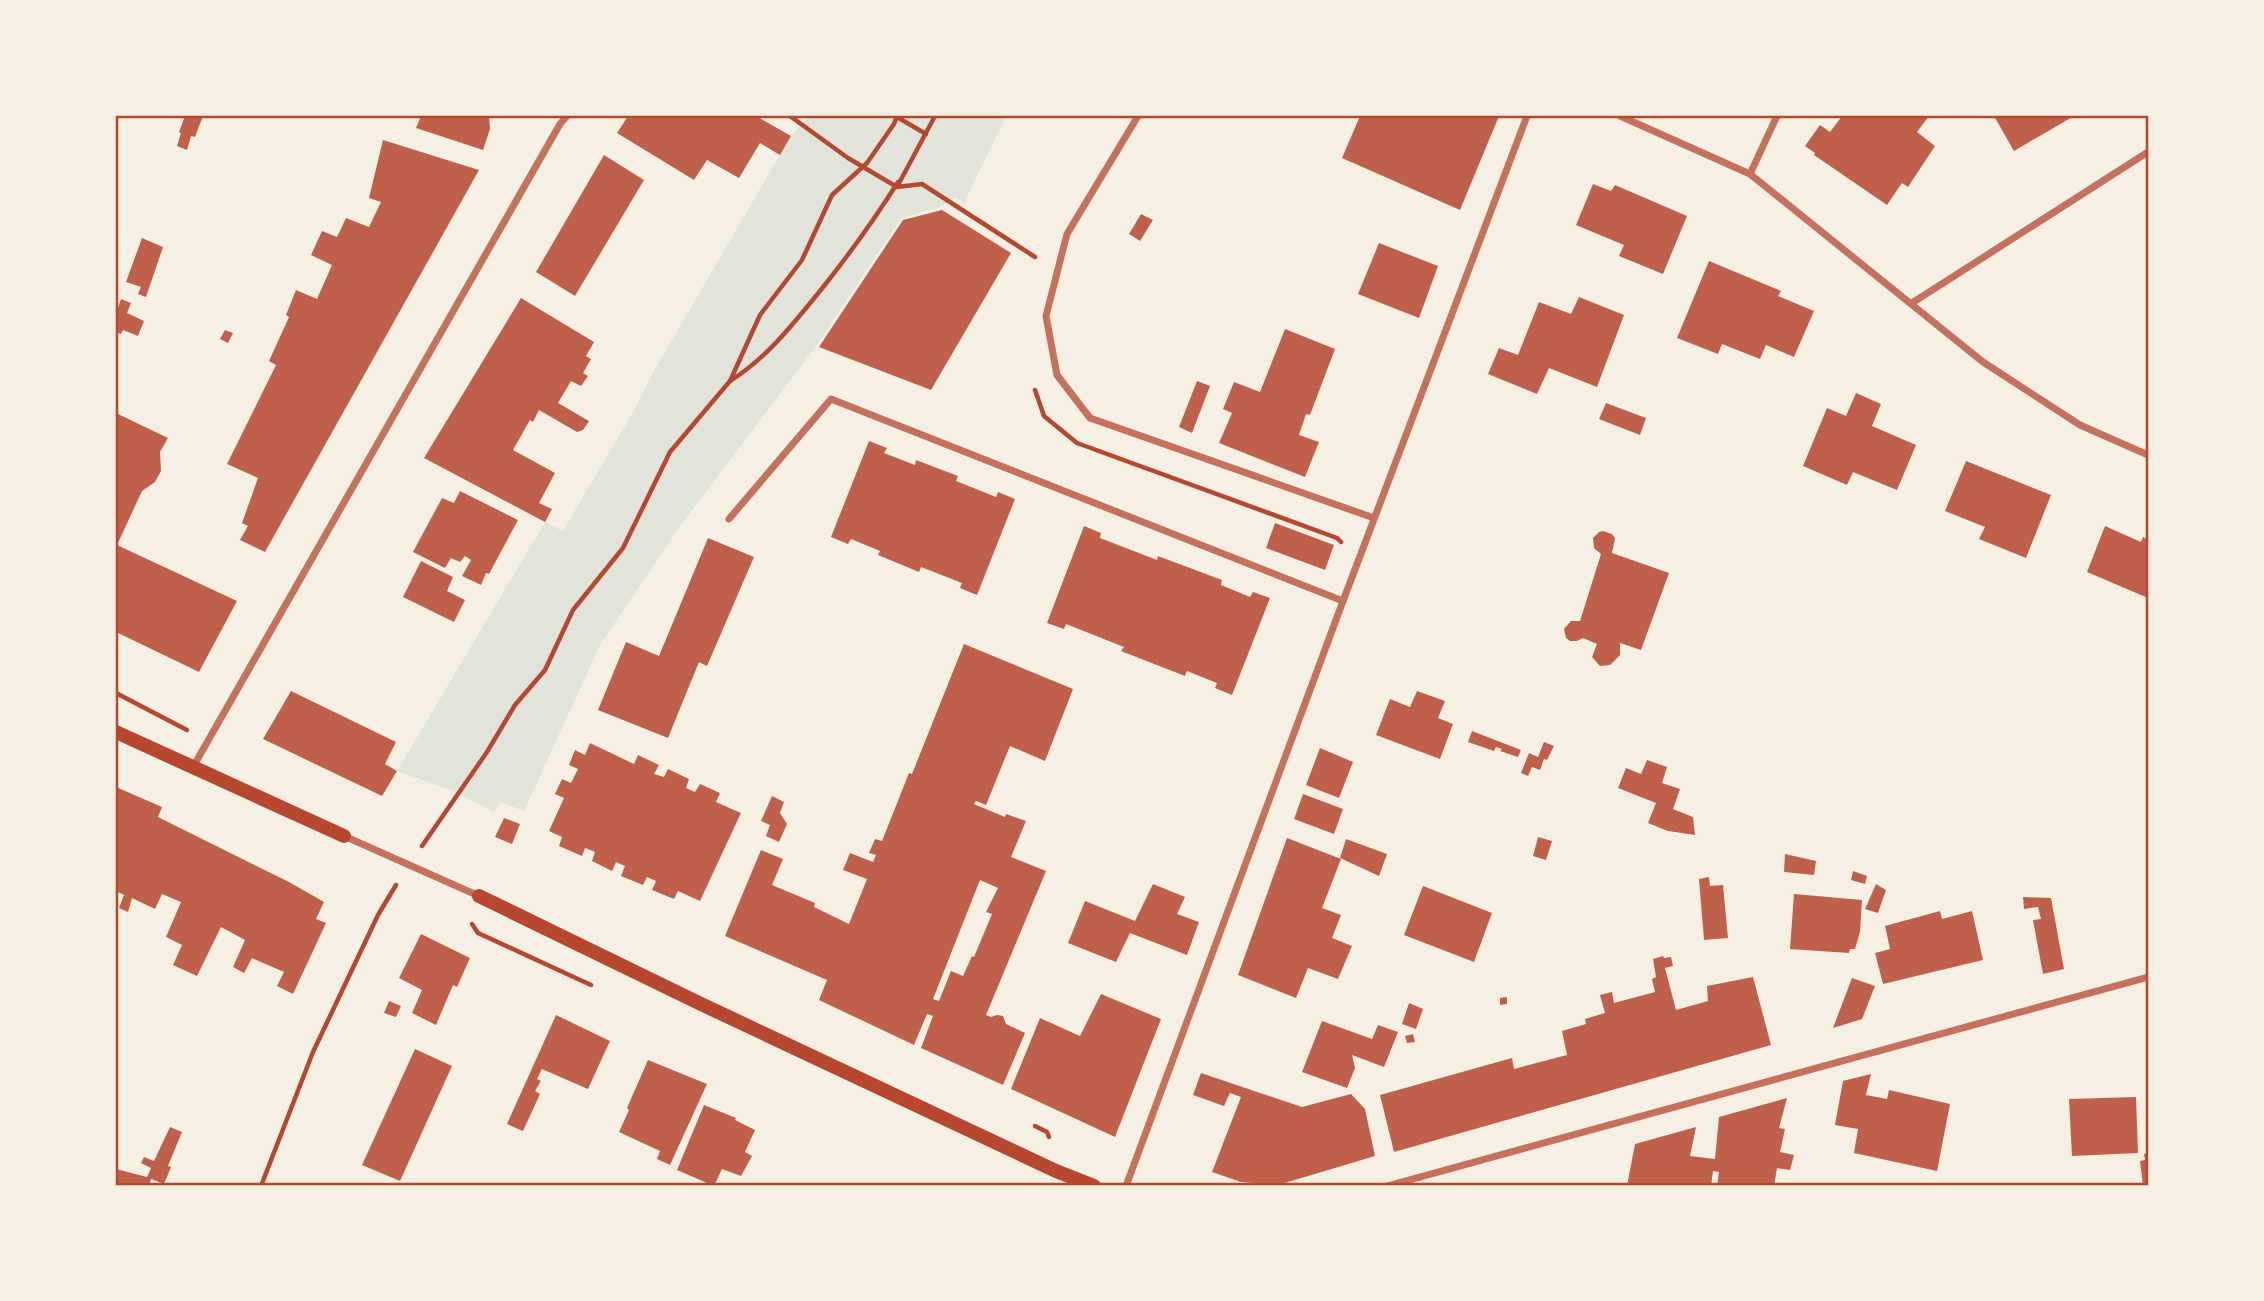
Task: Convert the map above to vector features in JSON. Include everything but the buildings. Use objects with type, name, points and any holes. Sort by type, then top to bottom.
[{"type":"main road","points":[[116,732],[344,836]]},
{"type":"main road","points":[[479,896],[762,1033],[1056,1171],[1094,1185]]},
{"type":"street","points":[[193,768],[560,120],[567,116]]},
{"type":"street","points":[[1138,116],[1067,234],[1046,316],[1057,375],[1090,418],[1374,518]]},
{"type":"street","points":[[1126,1185],[1358,560],[1527,116]]},
{"type":"street","points":[[1620,116],[1750,174],[1983,362],[2080,425],[2148,455]]},
{"type":"street","points":[[1750,174],[1777,116]]},
{"type":"street","points":[[1912,303],[2148,152]]},
{"type":"street","points":[[729,519],[831,400],[1343,601]]},
{"type":"street","points":[[344,836],[479,896]]},
{"type":"street","points":[[1387,1185],[2148,977]]},
{"type":"path","points":[[790,116],[897,187],[922,184],[1041,260]]},
{"type":"path","points":[[261,1185],[313,1052],[378,915],[409,864],[487,752],[515,705],[545,670],[573,610],[623,548],[670,452],[730,381],[760,315],[802,260],[832,195],[863,166],[897,116],[926,134]]},
{"type":"path","points":[[897,187],[935,116]]},
{"type":"path","points":[[730,381],[779,341],[845,260],[898,182],[897,187]]},
{"type":"path","points":[[1033,384],[1044,416],[1077,443],[1337,538],[1358,560]]},
{"type":"shaded area","points":[[809,116],[1006,116],[964,203],[955,197],[940,207],[901,218],[814,349],[680,526],[600,645],[524,811],[500,802],[494,812],[451,790],[397,771],[545,522],[563,531],[791,136]]}]
